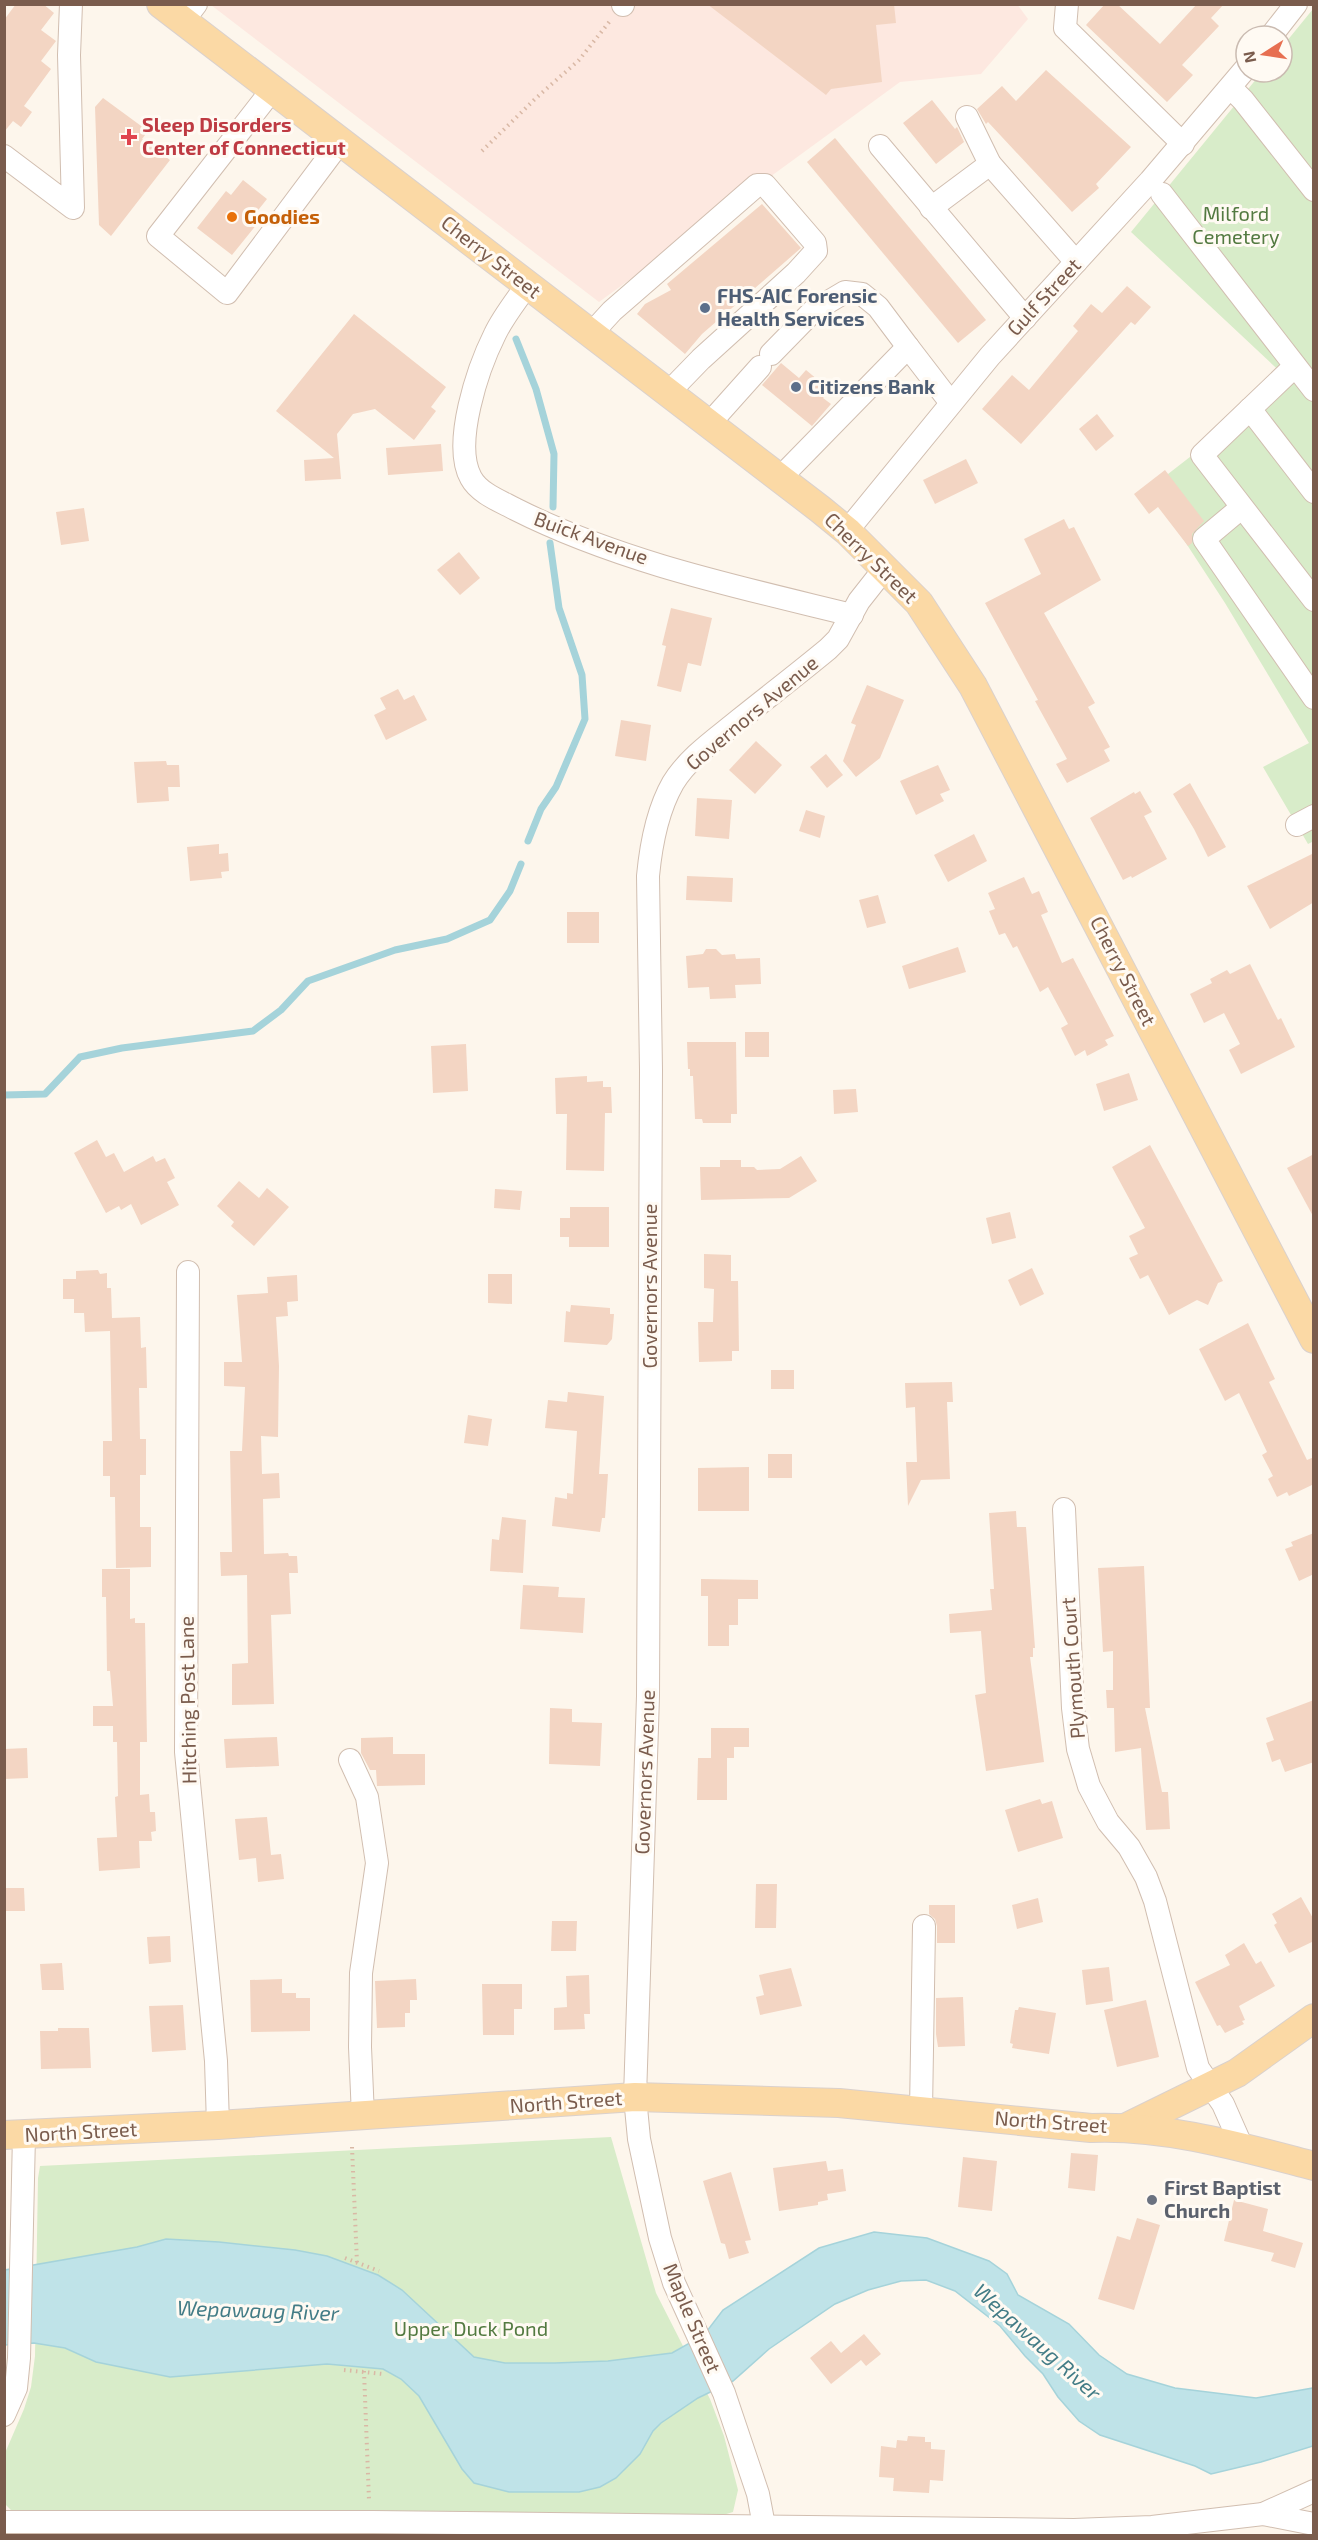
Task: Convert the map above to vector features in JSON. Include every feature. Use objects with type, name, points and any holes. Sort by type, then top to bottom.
[{"type":"main road","name":"Cherry Street","points":[[180,10],[272,90],[847,531],[919,603],[973,686],[1313,1338]]},
{"type":"main road","name":"North Street","points":[[1127,2127],[1237,2073],[1314,2018]]},
{"type":"main road","name":"North Street","points":[[14,2135],[218,2126],[635,2097],[839,2103],[1091,2128],[1127,2127],[1242,2147],[1314,2166]]},
{"type":"street","points":[[4,156],[73,208],[69,55],[71,4]]},
{"type":"street","points":[[1067,4],[1065,28],[1182,144]]},
{"type":"street","points":[[1280,24],[1296,4]]},
{"type":"street","name":"Gulf Street","points":[[847,531],[951,403],[1234,83]]},
{"type":"street","points":[[1230,88],[1243,100],[1314,190]]},
{"type":"street","points":[[272,90],[158,236],[227,293],[340,142]]},
{"type":"street","points":[[967,117],[990,164],[1076,262]]},
{"type":"street","points":[[880,146],[1025,318]]},
{"type":"street","points":[[932,208],[990,164]]},
{"type":"street","points":[[591,334],[612,311],[734,204],[757,185],[761,183],[765,185],[815,243],[816,251],[796,273],[700,359],[668,393]]},
{"type":"street","points":[[1162,194],[1314,390]]},
{"type":"street","name":"Buick Avenue","points":[[527,285],[495,334],[473,389],[465,436],[465,464],[472,480],[490,496],[558,531],[704,578],[852,615]]},
{"type":"street","points":[[709,424],[765,360],[813,311],[845,292],[862,294],[878,307],[951,403]]},
{"type":"street","points":[[780,478],[908,347]]},
{"type":"street","points":[[1295,366],[1202,455],[1314,600]]},
{"type":"street","points":[[1251,409],[1314,492]]},
{"type":"street","points":[[1241,508],[1204,539],[1314,698]]},
{"type":"street","name":"Governors Avenue","points":[[635,2097],[648,1696],[651,1071],[648,876],[651,852],[665,799],[683,770],[703,749],[838,639],[859,601],[885,568]]},
{"type":"street","name":"Hitching Post Lane","points":[[188,1272],[186,1752],[216,2061],[218,2126]]},
{"type":"street","name":"Plymouth Court","points":[[1064,1509],[1073,1708],[1078,1749],[1089,1786],[1108,1822],[1129,1847],[1146,1877],[1155,1901],[1198,2067],[1211,2087]]},
{"type":"street","points":[[350,1760],[367,1797],[377,1863],[361,1973],[360,2048],[363,2115]]},
{"type":"street","points":[[921,2111],[924,1926]]},
{"type":"street","points":[[1211,2087],[1223,2104],[1242,2147]]},
{"type":"street","name":"Maple Street","points":[[635,2097],[643,2161],[660,2238],[674,2283],[724,2392],[758,2494],[766,2531]]},
{"type":"street","points":[[4,2415],[16,2388],[19,2358],[22,2259],[14,2135]]},
{"type":"street","points":[[4,2522],[372,2522],[766,2531],[1074,2533],[1152,2527],[1263,2514],[1314,2491]]},
{"type":"street","points":[[1263,2514],[1314,2524]]},
{"type":"path","points":[[482,151],[579,60],[623,5]]},
{"type":"path","points":[[352,2147],[357,2263]]},
{"type":"path","points":[[345,2258],[379,2271]]},
{"type":"path","points":[[344,2370],[383,2374]]},
{"type":"path","points":[[364,2371],[372,2522]]},
{"type":"shaded area","points":[[1017,4],[1028,19],[981,74],[900,82],[599,302],[211,5]]},
{"type":"green space","name":"Milford Cemetery","points":[[1313,9],[1314,841],[1308,844],[1263,767],[1309,743],[1225,603],[1150,488],[1289,380],[1131,232],[1252,84],[1294,84],[1294,32]]},
{"type":"green space","name":"Upper Duck Pond","points":[[611,2137],[656,2293],[710,2399],[724,2436],[738,2490],[733,2512],[723,2515],[26,2513],[12,2511],[5,2504],[5,2453],[31,2387],[35,2356],[40,2166]]},
{"type":"water","name":"Wepawaug River","points":[[874,2232],[927,2238],[989,2261],[1007,2274],[1018,2295],[1069,2324],[1099,2355],[1127,2374],[1175,2388],[1256,2398],[1313,2388],[1313,2446],[1211,2474],[1195,2466],[1100,2435],[1079,2421],[1058,2397],[1043,2374],[1000,2326],[955,2291],[926,2280],[901,2281],[868,2290],[835,2304],[769,2349],[733,2381],[698,2398],[661,2423],[653,2431],[640,2454],[616,2478],[600,2487],[579,2492],[509,2492],[474,2483],[462,2469],[419,2396],[401,2379],[383,2369],[327,2364],[170,2377],[96,2362],[65,2348],[34,2343],[5,2345],[5,2270],[137,2247],[166,2239],[295,2250],[327,2256],[378,2275],[402,2290],[474,2357],[505,2363],[555,2363],[608,2361],[672,2353],[704,2335],[723,2310],[819,2248]]},
{"type":"building","points":[[16,4],[43,4],[54,13],[41,30],[56,41],[41,61],[51,69],[24,106],[32,112],[21,127],[13,121],[4,132],[4,20]]},
{"type":"building","points":[[707,4],[894,4],[896,23],[876,25],[882,82],[831,89],[826,95]]},
{"type":"building","points":[[1105,4],[1117,4],[1160,44],[1197,4],[1224,4],[1211,18],[1219,26],[1182,65],[1193,75],[1167,102],[1086,25]]},
{"type":"building","points":[[1046,70],[1131,147],[1096,184],[1099,188],[1072,212],[988,122],[986,124],[977,109],[1002,86],[1016,101]]},
{"type":"building","points":[[103,98],[148,131],[142,139],[170,160],[111,236],[99,225],[95,107]]},
{"type":"building","points":[[932,100],[955,129],[957,127],[964,142],[936,164],[903,123]]},
{"type":"building","points":[[835,138],[986,320],[958,343],[807,162]]},
{"type":"building","name":"Goodies","points":[[243,180],[267,199],[255,214],[261,219],[232,255],[197,228],[226,191],[231,195]]},
{"type":"building","points":[[762,204],[801,248],[702,334],[685,354],[637,314],[645,304],[671,290],[667,284]]},
{"type":"building","points":[[1127,286],[1151,307],[1135,325],[1131,322],[1021,444],[982,409],[1012,375],[1029,390],[1078,331],[1073,326],[1091,304],[1102,313]]},
{"type":"building","points":[[354,314],[446,387],[431,407],[436,411],[414,440],[375,409],[353,414],[337,434],[341,479],[305,481],[304,460],[334,458],[276,411]]},
{"type":"building","name":"Citizens Bank","points":[[781,363],[799,378],[806,370],[830,390],[823,398],[831,404],[812,426],[762,385]]},
{"type":"building","points":[[1097,414],[1114,436],[1096,451],[1079,429]]},
{"type":"building","points":[[441,444],[443,471],[388,475],[386,448]]},
{"type":"building","points":[[966,459],[978,483],[935,504],[923,480]]},
{"type":"building","points":[[1165,470],[1204,521],[1192,534],[1192,543],[1188,546],[1158,507],[1149,514],[1134,494]]},
{"type":"building","points":[[84,508],[89,541],[61,545],[56,512]]},
{"type":"building","points":[[1064,519],[1069,529],[1074,527],[1101,580],[1044,613],[1095,703],[1088,707],[1110,747],[1104,750],[1110,761],[1067,783],[1056,764],[1067,759],[985,603],[1041,574],[1024,539]]},
{"type":"building","points":[[459,552],[480,578],[460,595],[437,570]]},
{"type":"building","points":[[671,608],[712,618],[701,666],[688,663],[681,692],[657,686],[666,646],[662,645]]},
{"type":"building","points":[[867,685],[904,700],[880,758],[856,777],[843,761],[856,725],[851,723]]},
{"type":"building","points":[[398,689],[404,700],[414,695],[427,720],[386,740],[374,715],[386,709],[380,698]]},
{"type":"building","points":[[621,720],[651,725],[646,761],[615,756]]},
{"type":"building","points":[[756,741],[782,765],[755,794],[729,770]]},
{"type":"building","points":[[826,754],[843,775],[827,788],[810,767]]},
{"type":"building","points":[[166,761],[167,765],[179,765],[180,787],[168,787],[169,801],[137,803],[134,762]]},
{"type":"building","points":[[938,765],[950,790],[940,794],[944,801],[916,815],[900,781]]},
{"type":"building","points":[[1190,783],[1226,847],[1208,857],[1173,794]]},
{"type":"building","points":[[1140,791],[1152,812],[1144,816],[1167,859],[1132,878],[1131,876],[1123,880],[1090,818],[1134,792],[1135,794]]},
{"type":"building","points":[[697,798],[732,800],[729,839],[695,836]]},
{"type":"building","points":[[806,810],[825,816],[820,838],[799,831]]},
{"type":"building","points":[[974,834],[987,861],[948,882],[934,855]]},
{"type":"building","points":[[219,844],[219,854],[228,853],[229,871],[221,872],[222,878],[190,881],[187,847]]},
{"type":"building","points":[[1314,853],[1314,902],[1270,929],[1247,886]]},
{"type":"building","points":[[687,876],[733,878],[732,902],[686,900]]},
{"type":"building","points":[[1024,877],[1032,894],[1039,891],[1048,912],[1041,915],[1062,963],[1073,958],[1114,1036],[1105,1040],[1108,1045],[1087,1056],[1085,1050],[1075,1056],[1061,1028],[1068,1024],[1048,987],[1040,992],[1017,946],[1013,948],[1005,933],[999,935],[989,911],[995,909],[988,893]]},
{"type":"building","points":[[878,895],[886,923],[867,928],[859,900]]},
{"type":"building","points":[[567,912],[599,912],[599,943],[567,943]]},
{"type":"building","points":[[958,947],[966,972],[909,989],[902,966]]},
{"type":"building","points":[[706,949],[716,949],[722,955],[735,954],[736,959],[760,958],[761,984],[735,985],[736,998],[710,999],[709,987],[688,988],[686,956],[703,954]]},
{"type":"building","points":[[1250,964],[1278,1020],[1281,1018],[1295,1047],[1241,1074],[1229,1050],[1240,1044],[1224,1013],[1204,1023],[1190,994],[1212,983],[1210,979],[1227,970],[1230,974]]},
{"type":"building","points":[[745,1032],[769,1032],[769,1057],[745,1057]]},
{"type":"building","points":[[687,1042],[736,1042],[737,1114],[731,1114],[731,1123],[703,1123],[702,1119],[695,1119],[693,1076],[690,1076],[690,1069],[688,1069]]},
{"type":"building","points":[[466,1044],[468,1091],[433,1093],[431,1046]]},
{"type":"building","points":[[1129,1073],[1138,1100],[1104,1111],[1096,1084]]},
{"type":"building","points":[[587,1076],[587,1082],[603,1081],[603,1087],[611,1087],[612,1113],[605,1113],[604,1171],[566,1170],[567,1114],[556,1114],[555,1078]]},
{"type":"building","points":[[856,1089],[858,1112],[834,1114],[833,1090]]},
{"type":"building","points":[[97,1140],[106,1157],[114,1153],[124,1172],[153,1156],[156,1162],[165,1158],[175,1178],[167,1182],[179,1205],[141,1225],[131,1204],[121,1210],[119,1206],[106,1213],[74,1153]]},
{"type":"building","points":[[1150,1145],[1223,1281],[1218,1283],[1208,1305],[1197,1300],[1169,1315],[1148,1275],[1140,1279],[1129,1258],[1138,1254],[1129,1236],[1145,1228],[1112,1167]]},
{"type":"building","points":[[1314,1154],[1314,1218],[1287,1168]]},
{"type":"building","points":[[801,1156],[817,1181],[789,1198],[701,1200],[700,1167],[720,1167],[720,1160],[741,1160],[741,1167],[754,1167],[757,1170],[780,1169]]},
{"type":"building","points":[[239,1181],[259,1198],[267,1188],[289,1207],[254,1246],[231,1226],[234,1222],[217,1206]]},
{"type":"building","points":[[495,1189],[522,1191],[520,1210],[494,1208]]},
{"type":"building","points":[[570,1207],[609,1207],[609,1247],[569,1247],[569,1237],[560,1237],[560,1218],[570,1218]]},
{"type":"building","points":[[1010,1212],[1016,1238],[992,1244],[986,1218]]},
{"type":"building","points":[[704,1254],[731,1255],[731,1281],[738,1281],[739,1351],[732,1351],[732,1361],[699,1362],[698,1322],[713,1322],[714,1289],[704,1288]]},
{"type":"building","points":[[1032,1268],[1044,1294],[1020,1306],[1008,1280]]},
{"type":"building","points":[[98,1270],[100,1274],[107,1273],[107,1288],[111,1288],[112,1318],[140,1317],[141,1348],[146,1347],[147,1388],[139,1388],[140,1439],[146,1439],[146,1475],[140,1475],[140,1527],[151,1527],[151,1567],[116,1568],[115,1497],[110,1497],[110,1476],[103,1476],[103,1441],[112,1441],[110,1331],[85,1332],[84,1313],[74,1313],[74,1299],[63,1299],[63,1279],[76,1279],[76,1271]]},
{"type":"building","points":[[488,1274],[512,1274],[512,1304],[488,1303]]},
{"type":"building","points":[[297,1275],[298,1301],[287,1302],[288,1316],[276,1317],[279,1366],[278,1437],[261,1436],[262,1474],[279,1473],[280,1498],[263,1499],[264,1554],[288,1553],[289,1556],[297,1556],[298,1573],[289,1573],[291,1614],[271,1615],[274,1704],[232,1705],[232,1664],[248,1663],[247,1575],[221,1576],[220,1552],[232,1552],[230,1451],[242,1451],[245,1387],[224,1386],[224,1362],[242,1362],[237,1295],[268,1293],[267,1277]]},
{"type":"building","points":[[571,1305],[610,1308],[610,1314],[614,1314],[612,1339],[607,1345],[564,1342],[566,1311],[570,1312]]},
{"type":"building","points":[[1248,1323],[1275,1379],[1269,1382],[1307,1460],[1314,1457],[1314,1484],[1289,1496],[1287,1492],[1277,1497],[1268,1479],[1273,1476],[1262,1455],[1267,1452],[1239,1393],[1225,1401],[1199,1349]]},
{"type":"building","points":[[771,1370],[794,1370],[794,1389],[771,1389]]},
{"type":"building","points":[[952,1382],[953,1402],[947,1402],[950,1479],[921,1480],[908,1506],[906,1462],[917,1462],[915,1407],[906,1408],[905,1383]]},
{"type":"building","points":[[568,1392],[604,1396],[599,1474],[608,1474],[605,1518],[602,1518],[600,1532],[552,1526],[555,1497],[567,1499],[567,1493],[573,1494],[577,1431],[545,1428],[548,1400],[567,1402]]},
{"type":"building","points":[[468,1415],[492,1419],[488,1446],[464,1443]]},
{"type":"building","points":[[768,1454],[792,1454],[792,1478],[768,1478]]},
{"type":"building","points":[[749,1467],[749,1511],[698,1511],[698,1468]]},
{"type":"building","points":[[1016,1511],[1017,1527],[1026,1527],[1035,1648],[1033,1648],[1033,1657],[1030,1657],[1044,1762],[986,1771],[975,1695],[986,1693],[981,1631],[950,1633],[949,1614],[992,1610],[990,1589],[994,1589],[989,1513]]},
{"type":"building","points":[[502,1517],[526,1520],[523,1573],[490,1571],[492,1539],[499,1540]]},
{"type":"building","points":[[1314,1533],[1314,1574],[1299,1581],[1285,1549],[1293,1546],[1291,1542]]},
{"type":"building","points":[[1144,1566],[1150,1708],[1145,1708],[1162,1792],[1168,1792],[1170,1829],[1146,1830],[1141,1748],[1115,1752],[1114,1708],[1107,1708],[1106,1690],[1113,1690],[1113,1651],[1103,1652],[1098,1568]]},
{"type":"building","points":[[102,1569],[130,1569],[130,1619],[135,1618],[135,1623],[145,1623],[147,1742],[140,1742],[140,1795],[149,1794],[150,1812],[155,1812],[156,1831],[151,1832],[152,1841],[139,1841],[140,1868],[99,1871],[97,1838],[117,1837],[115,1797],[118,1796],[117,1742],[113,1742],[113,1726],[93,1726],[93,1706],[113,1706],[110,1671],[107,1671],[106,1597],[102,1597]]},
{"type":"building","points":[[701,1579],[758,1580],[758,1599],[738,1599],[738,1625],[729,1625],[729,1646],[708,1646],[708,1596],[701,1596]]},
{"type":"building","points":[[523,1585],[559,1587],[558,1597],[585,1598],[583,1633],[520,1629]]},
{"type":"building","points":[[1314,1700],[1314,1762],[1285,1772],[1280,1759],[1272,1762],[1266,1743],[1274,1740],[1266,1718]]},
{"type":"building","points":[[550,1708],[572,1709],[572,1722],[602,1723],[600,1766],[549,1764]]},
{"type":"building","points":[[711,1728],[749,1728],[749,1747],[734,1747],[734,1758],[727,1758],[727,1800],[697,1800],[698,1758],[711,1758]]},
{"type":"building","points":[[277,1737],[279,1766],[226,1768],[224,1739]]},
{"type":"building","points":[[393,1737],[393,1754],[425,1754],[425,1785],[377,1786],[376,1770],[370,1770],[361,1753],[361,1738]]},
{"type":"building","points":[[27,1748],[28,1778],[4,1779],[4,1749]]},
{"type":"building","points":[[1040,1799],[1042,1804],[1052,1801],[1063,1838],[1018,1852],[1005,1810]]},
{"type":"building","points":[[267,1817],[271,1855],[281,1854],[284,1879],[258,1882],[256,1858],[239,1860],[235,1819]]},
{"type":"building","points":[[756,1884],[777,1884],[776,1928],[755,1928]]},
{"type":"building","points":[[4,1888],[24,1888],[25,1911],[4,1911]]},
{"type":"building","points":[[1301,1897],[1314,1920],[1314,1941],[1289,1953],[1274,1925],[1277,1923],[1272,1914]]},
{"type":"building","points":[[1038,1898],[1043,1922],[1017,1929],[1012,1905]]},
{"type":"building","points":[[929,1905],[955,1905],[955,1943],[937,1943],[937,1926],[935,1919],[929,1914]]},
{"type":"building","points":[[552,1921],[577,1921],[576,1951],[551,1951]]},
{"type":"building","points":[[170,1936],[171,1962],[149,1964],[147,1937]]},
{"type":"building","points":[[1244,1943],[1256,1964],[1261,1961],[1275,1986],[1239,2006],[1245,2020],[1242,2021],[1244,2024],[1225,2033],[1220,2025],[1217,2026],[1195,1982],[1230,1965],[1225,1955]]},
{"type":"building","points":[[62,1963],[64,1990],[42,1990],[40,1964]]},
{"type":"building","points":[[1109,1967],[1113,2001],[1086,2005],[1082,1970]]},
{"type":"building","points":[[791,1968],[802,2006],[760,2015],[756,1997],[764,1995],[759,1975]]},
{"type":"building","points":[[589,1975],[590,2014],[584,2014],[585,2029],[554,2030],[554,2008],[567,2007],[566,1976]]},
{"type":"building","points":[[282,1979],[282,1993],[296,1993],[296,1998],[310,1998],[310,2031],[251,2032],[250,1980]]},
{"type":"building","points":[[416,1979],[417,2000],[410,2000],[410,2013],[405,2013],[405,2027],[377,2028],[375,1981]]},
{"type":"building","points":[[482,1984],[522,1984],[522,2009],[514,2009],[514,2035],[483,2035]]},
{"type":"building","points":[[963,1997],[965,2046],[938,2047],[936,1998]]},
{"type":"building","points":[[1146,2000],[1159,2057],[1117,2067],[1104,2010]]},
{"type":"building","points":[[183,2005],[186,2050],[152,2052],[149,2006]]},
{"type":"building","points":[[1019,2007],[1056,2013],[1049,2054],[1012,2048],[1013,2044],[1010,2043],[1015,2010]]},
{"type":"building","points":[[58,2028],[89,2028],[91,2068],[41,2069],[40,2031],[58,2031]]},
{"type":"building","points":[[1071,2153],[1098,2155],[1095,2191],[1068,2188]]},
{"type":"building","points":[[963,2157],[997,2161],[992,2211],[958,2207]]},
{"type":"building","points":[[826,2161],[828,2171],[843,2169],[846,2191],[827,2194],[828,2200],[818,2202],[818,2205],[779,2211],[773,2168]]},
{"type":"building","points":[[731,2172],[751,2240],[745,2241],[749,2253],[729,2259],[725,2244],[721,2243],[703,2181]]},
{"type":"building","points":[[1234,2200],[1268,2209],[1263,2231],[1303,2243],[1295,2268],[1271,2261],[1274,2253],[1224,2241]]},
{"type":"building","points":[[1137,2218],[1160,2225],[1134,2310],[1098,2299],[1117,2236],[1130,2240]]},
{"type":"building","points":[[864,2334],[881,2354],[866,2366],[861,2360],[831,2384],[810,2358],[831,2341],[841,2353]]},
{"type":"building","points":[[908,2436],[925,2437],[925,2442],[931,2442],[931,2449],[945,2450],[943,2481],[930,2480],[929,2493],[893,2491],[894,2478],[879,2477],[881,2446],[896,2448],[897,2440],[907,2441]]},
{"type":"waterway","points":[[516,339],[536,389],[554,454],[553,507]]},
{"type":"waterway","points":[[528,841],[541,809],[556,787],[585,719],[582,675],[559,608],[550,543]]},
{"type":"waterway","points":[[4,1095],[45,1094],[80,1057],[122,1048],[253,1031],[281,1010],[308,981],[395,950],[447,939],[490,920],[510,891],[521,864]]},
{"type":"place","name":"Sleep Disorders Center of Connecticut","points":[[129,137]]},
{"type":"place","name":"Goodies","points":[[232,217]]},
{"type":"place","name":"FHS-AIC Forensic Health Services","points":[[705,308]]},
{"type":"place","name":"Citizens Bank","points":[[796,387]]},
{"type":"place","name":"First Baptist Church","points":[[1152,2200]]}]
